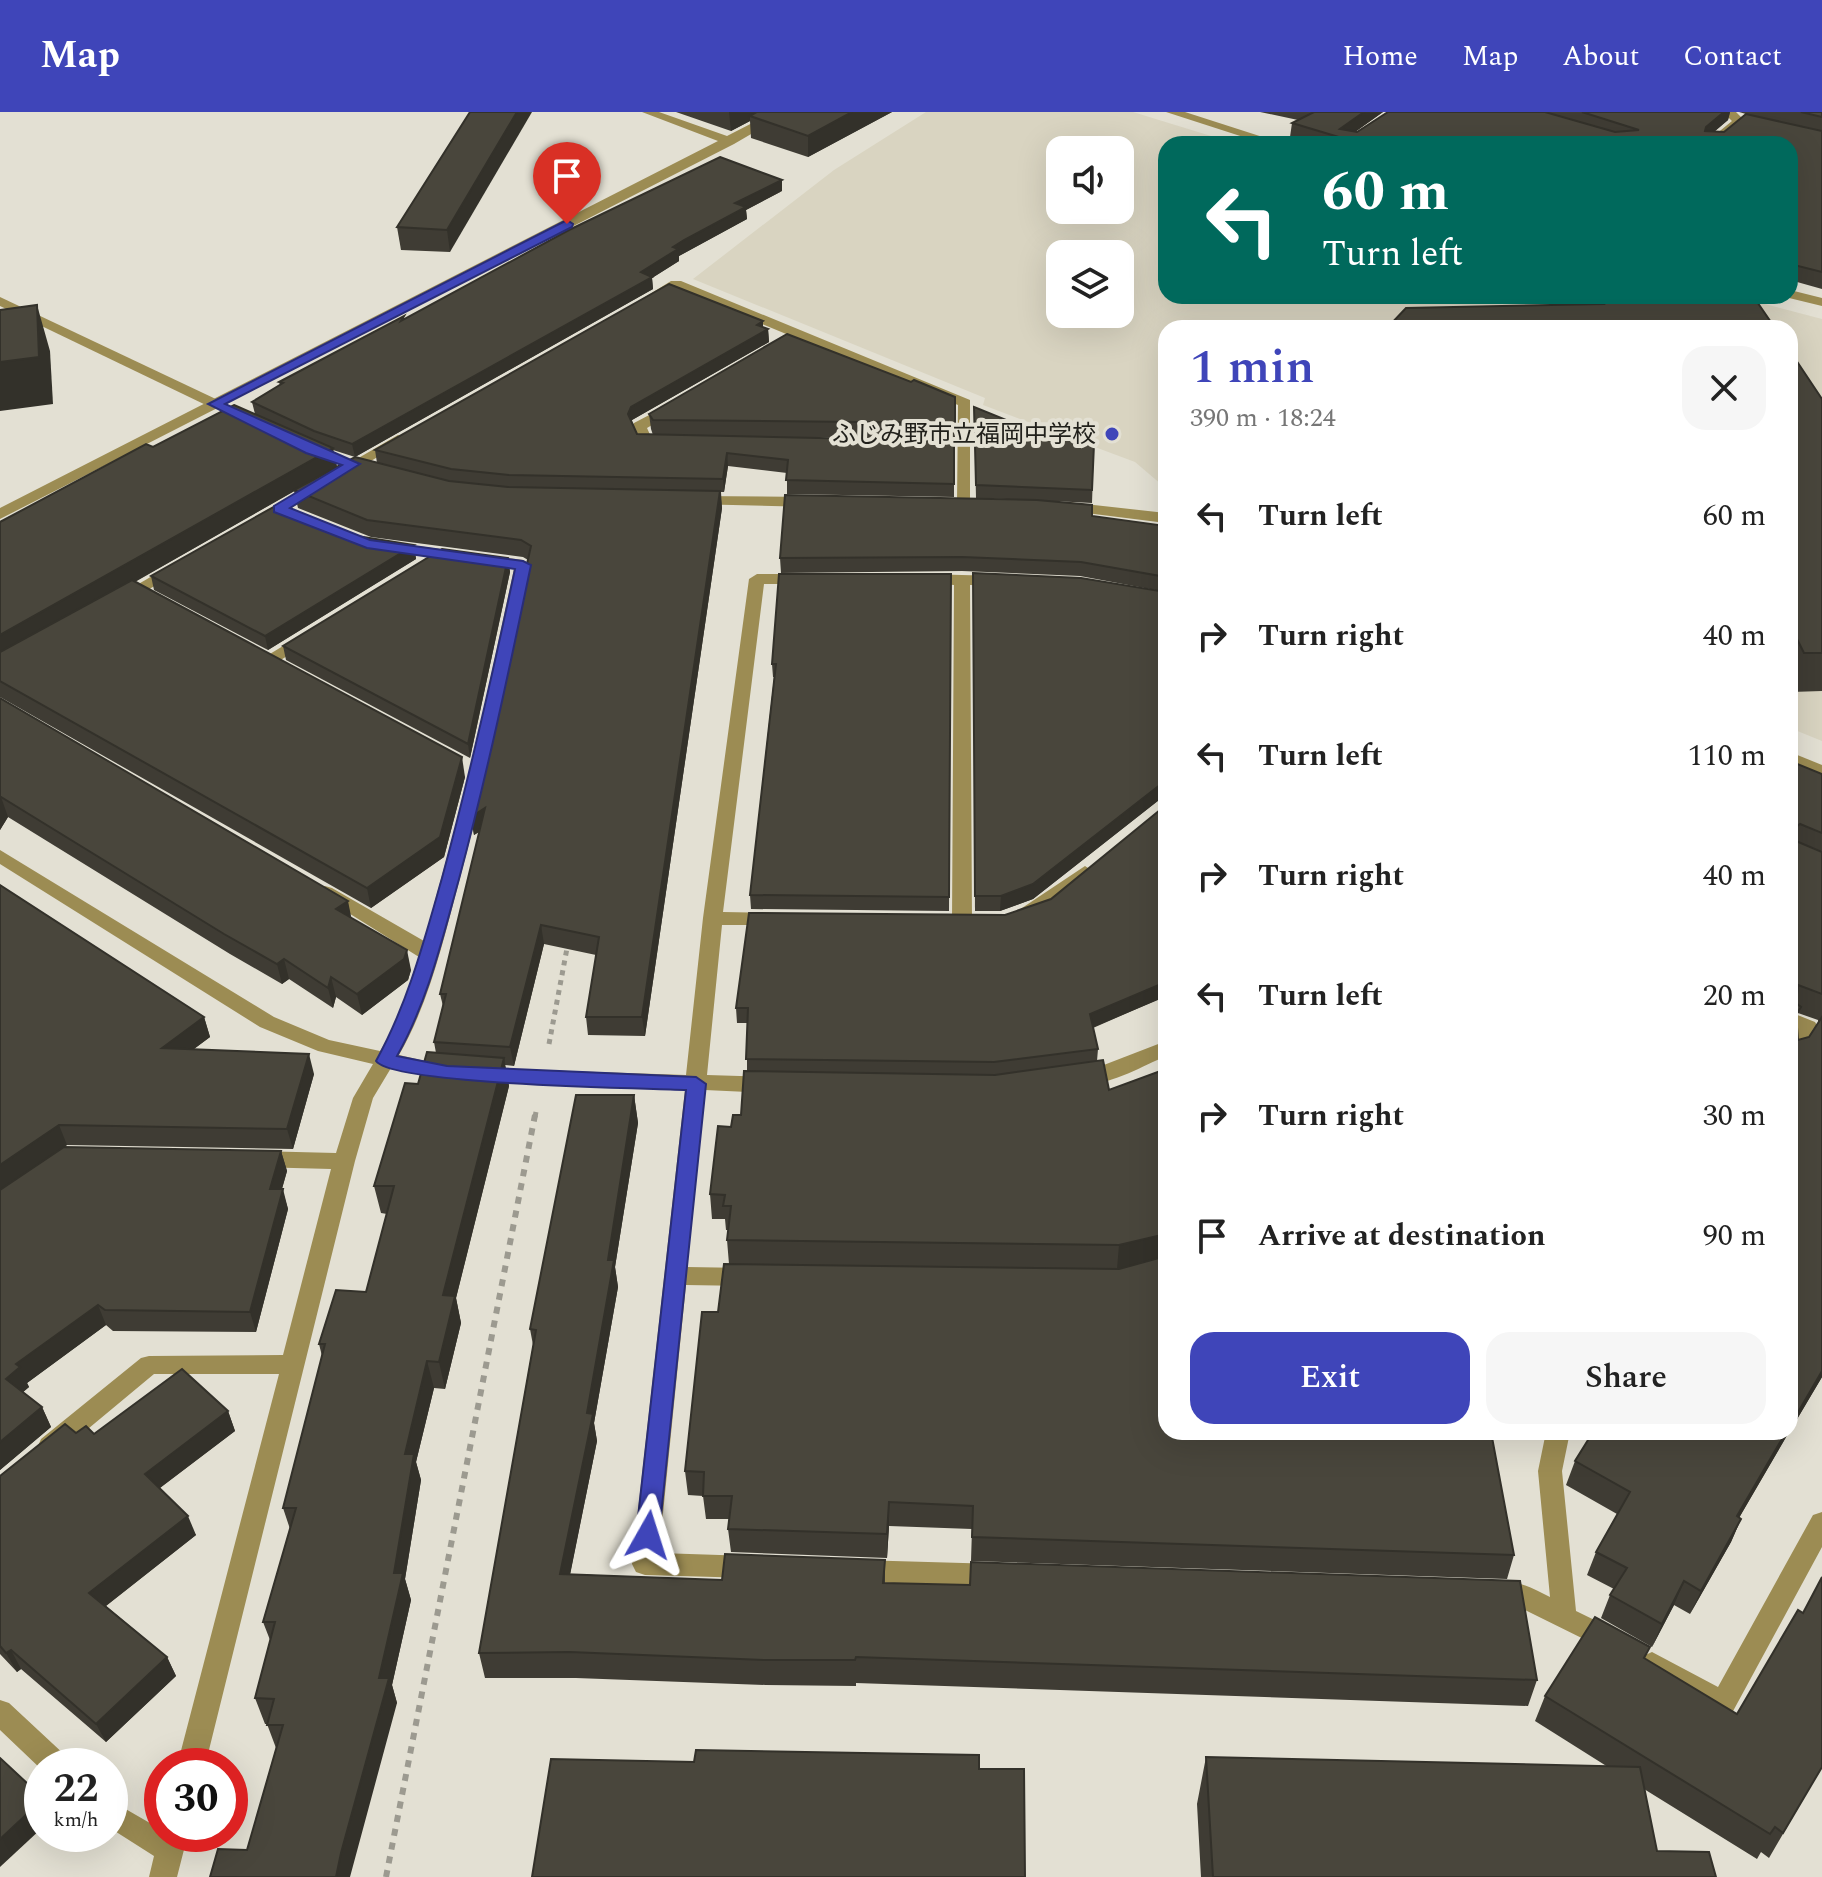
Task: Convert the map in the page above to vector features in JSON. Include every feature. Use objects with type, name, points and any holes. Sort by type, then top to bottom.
[{"type":"street","points":[[648,112],[730,141]]},
{"type":"street","points":[[0,514],[222,407],[782,112]]},
{"type":"street","points":[[1172,112],[1252,136]]},
{"type":"street","points":[[1717,136],[1734,117],[1753,124]]},
{"type":"street","points":[[635,306],[676,284],[791,338],[965,403],[956,447],[964,503]]},
{"type":"street","points":[[1798,296],[1822,302]]},
{"type":"street","points":[[0,301],[222,407]]},
{"type":"street","points":[[678,443],[646,443],[639,426],[692,395]]},
{"type":"street","points":[[240,531],[279,509],[346,462],[407,434]]},
{"type":"street","points":[[346,462],[377,472]]},
{"type":"street","points":[[682,501],[823,502]]},
{"type":"street","points":[[1053,506],[1158,517]]},
{"type":"street","points":[[279,509],[308,520]]},
{"type":"street","points":[[196,1748],[344,1161],[363,1098],[408,1021],[430,954],[523,565],[367,544]]},
{"type":"street","points":[[414,570],[441,554]]},
{"type":"street","points":[[109,605],[143,594],[189,560]]},
{"type":"street","points":[[772,1568],[645,1564],[713,918],[757,579],[820,579]]},
{"type":"street","points":[[899,579],[1021,582]]},
{"type":"street","points":[[961,922],[962,579]]},
{"type":"street","points":[[268,660],[321,628]]},
{"type":"street","points":[[1798,762],[1822,772]]},
{"type":"street","points":[[0,856],[267,1022],[325,1046],[447,1073],[542,1079],[790,1085]]},
{"type":"street","points":[[1003,921],[1041,907],[1104,857]]},
{"type":"street","points":[[309,883],[430,954]]},
{"type":"street","points":[[713,918],[790,919]]},
{"type":"street","points":[[1798,1023],[1808,1027],[1798,1043]]},
{"type":"street","points":[[1054,1081],[1099,1075],[1158,1051]]},
{"type":"street","points":[[236,1159],[344,1161]]},
{"type":"street","points":[[675,1276],[769,1277]]},
{"type":"street","points":[[34,1458],[149,1365],[294,1364]]},
{"type":"street","points":[[1556,1440],[1550,1471],[1564,1614]]},
{"type":"street","points":[[1468,1591],[1516,1593],[1564,1614],[1723,1704],[1822,1523]]},
{"type":"street","points":[[835,1570],[1025,1576]]},
{"type":"street","points":[[0,1712],[38,1748]]},
{"type":"street","points":[[128,1826],[169,1854]]},
{"type":"path","points":[[386,1877],[570,932]]},
{"type":"shaded area","name":"ふじみ野市立福岡中学校","points":[[926,112],[1133,112],[1211,136],[1158,136],[1158,304],[1765,304],[1822,319],[1822,741],[1798,731],[1798,320],[1158,320],[1158,482],[1135,462],[983,405],[985,398],[693,279],[834,170]]},
{"type":"building","points":[[470,112],[517,112],[447,230],[397,227]]},
{"type":"building","points":[[757,112],[852,112],[808,136],[750,116]]},
{"type":"building","points":[[1314,112],[1364,112],[1340,129],[1357,132],[1388,112],[1545,112],[1615,132],[1639,130],[1582,112],[1724,112],[1705,131],[1724,132],[1746,114],[1822,131],[1822,272],[1798,266],[1798,136],[1335,136],[1292,123]]},
{"type":"building","points":[[1801,112],[1822,112],[1822,117]]},
{"type":"building","points":[[720,157],[782,180],[735,203],[746,207],[684,240],[673,247],[678,249],[641,272],[652,277],[352,444],[314,431],[252,402],[283,383],[279,382],[404,316],[401,321],[569,230]]},
{"type":"building","points":[[669,284],[763,321],[757,325],[768,329],[631,407],[628,414],[637,434],[954,441],[954,484],[786,480],[788,460],[727,453],[723,479],[509,475],[451,469],[375,450]]},
{"type":"building","points":[[1758,304],[1770,320],[1395,320],[1406,308]]},
{"type":"building","points":[[37,305],[39,357],[0,362],[0,310]]},
{"type":"building","points":[[787,334],[955,397],[955,423],[653,420],[649,414]]},
{"type":"building","points":[[1798,363],[1822,399],[1822,653],[1804,653],[1798,641]]},
{"type":"building","points":[[234,405],[333,448],[0,635],[0,522],[146,444],[153,447]]},
{"type":"building","points":[[974,407],[1051,438],[1062,430],[1094,444],[1092,490],[976,485]]},
{"type":"building","points":[[355,457],[449,481],[508,487],[720,491],[642,1017],[586,1017],[599,937],[541,925],[510,1047],[434,1042],[446,994],[440,994],[485,808],[471,817],[531,546],[521,540],[367,520],[294,490]]},
{"type":"building","points":[[785,495],[1037,500],[1092,505],[1092,516],[1158,525],[1158,576],[1081,562],[962,557],[780,558]]},
{"type":"building","points":[[277,505],[357,536],[414,545],[265,636],[151,576]]},
{"type":"building","points":[[442,549],[508,558],[468,744],[283,646]]},
{"type":"building","points":[[973,573],[1081,578],[1158,591],[1158,787],[1033,884],[1001,896],[975,896]]},
{"type":"building","points":[[779,574],[951,574],[949,897],[750,895],[776,664],[772,664]]},
{"type":"building","points":[[132,580],[462,757],[440,837],[367,888],[0,681],[0,652]]},
{"type":"building","points":[[0,698],[348,901],[336,909],[407,950],[404,959],[357,994],[331,977],[328,988],[284,959],[277,964],[224,934],[0,798]]},
{"type":"building","points":[[1798,764],[1822,774],[1822,833],[1798,826]]},
{"type":"building","points":[[1158,812],[1158,985],[1090,1014],[1098,1049],[994,1062],[746,1059],[748,1008],[736,1008],[749,913],[1005,915],[1051,899]]},
{"type":"building","points":[[1798,842],[1822,852],[1822,994],[1798,985]]},
{"type":"building","points":[[0,885],[204,1017],[162,1048],[309,1054],[287,1129],[59,1125],[0,1165]]},
{"type":"building","points":[[1822,1017],[1822,1371],[1798,1412],[1798,1040],[1809,1037]]},
{"type":"building","points":[[427,1052],[504,1058],[443,1295],[455,1296],[439,1362],[427,1361],[405,1454],[414,1454],[394,1573],[403,1573],[379,1678],[389,1678],[336,1877],[210,1877],[217,1852],[248,1852],[283,1725],[267,1725],[274,1699],[255,1698],[275,1622],[263,1622],[296,1508],[283,1508],[325,1344],[319,1344],[336,1290],[366,1292],[394,1186],[374,1186],[405,1083],[418,1084]]},
{"type":"building","points":[[1103,1060],[1109,1090],[1158,1072],[1158,1236],[1119,1245],[727,1240],[731,1206],[723,1206],[725,1195],[710,1194],[718,1126],[731,1127],[733,1115],[741,1115],[744,1071],[995,1075]]},
{"type":"building","points":[[576,1095],[634,1095],[608,1260],[614,1260],[587,1413],[593,1414],[560,1574],[722,1580],[725,1554],[885,1560],[883,1583],[970,1585],[971,1562],[1520,1581],[1537,1680],[856,1657],[855,1660],[764,1660],[570,1652],[479,1653],[536,1330],[530,1329]]},
{"type":"building","points":[[64,1147],[281,1151],[270,1189],[283,1189],[250,1312],[105,1310],[98,1305],[16,1364],[20,1367],[6,1379],[42,1407],[0,1442],[0,1190]]},
{"type":"building","points":[[1158,1258],[1158,1440],[1492,1440],[1514,1555],[972,1537],[973,1506],[889,1502],[887,1534],[728,1529],[732,1496],[703,1496],[704,1472],[685,1471],[702,1312],[718,1312],[724,1264],[1119,1269]]},
{"type":"building","points":[[182,1369],[228,1411],[145,1474],[188,1516],[89,1593],[167,1657],[96,1724],[11,1650],[6,1653],[0,1646],[0,1476],[65,1424],[76,1433],[86,1426],[94,1434]]},
{"type":"building","points":[[1588,1440],[1781,1440],[1737,1516],[1741,1519],[1701,1591],[1684,1581],[1662,1624],[1610,1595],[1627,1568],[1596,1552],[1630,1492],[1575,1461]]},
{"type":"building","points":[[1822,1577],[1822,1767],[1783,1833],[1775,1827],[1770,1834],[1545,1696],[1595,1617],[1650,1647],[1644,1658],[1737,1714],[1798,1610],[1803,1613]]},
{"type":"building","points":[[696,1750],[979,1755],[979,1769],[1024,1769],[1025,1877],[532,1877],[551,1759],[694,1762]]},
{"type":"building","points":[[1206,1757],[1640,1767],[1657,1851],[1709,1852],[1716,1877],[1213,1877]]},
{"type":"building","points":[[0,1758],[24,1780],[24,1817],[0,1839]]},
{"type":"place","name":"ふじみ野市立福岡中学校","points":[[1112,434]]},
{"type":"route","points":[[567,224],[215,404],[311,450],[353,464],[279,509],[367,544],[523,565],[479,773],[430,954],[408,1021],[385,1061],[447,1073],[696,1084],[648,1535]]}]
